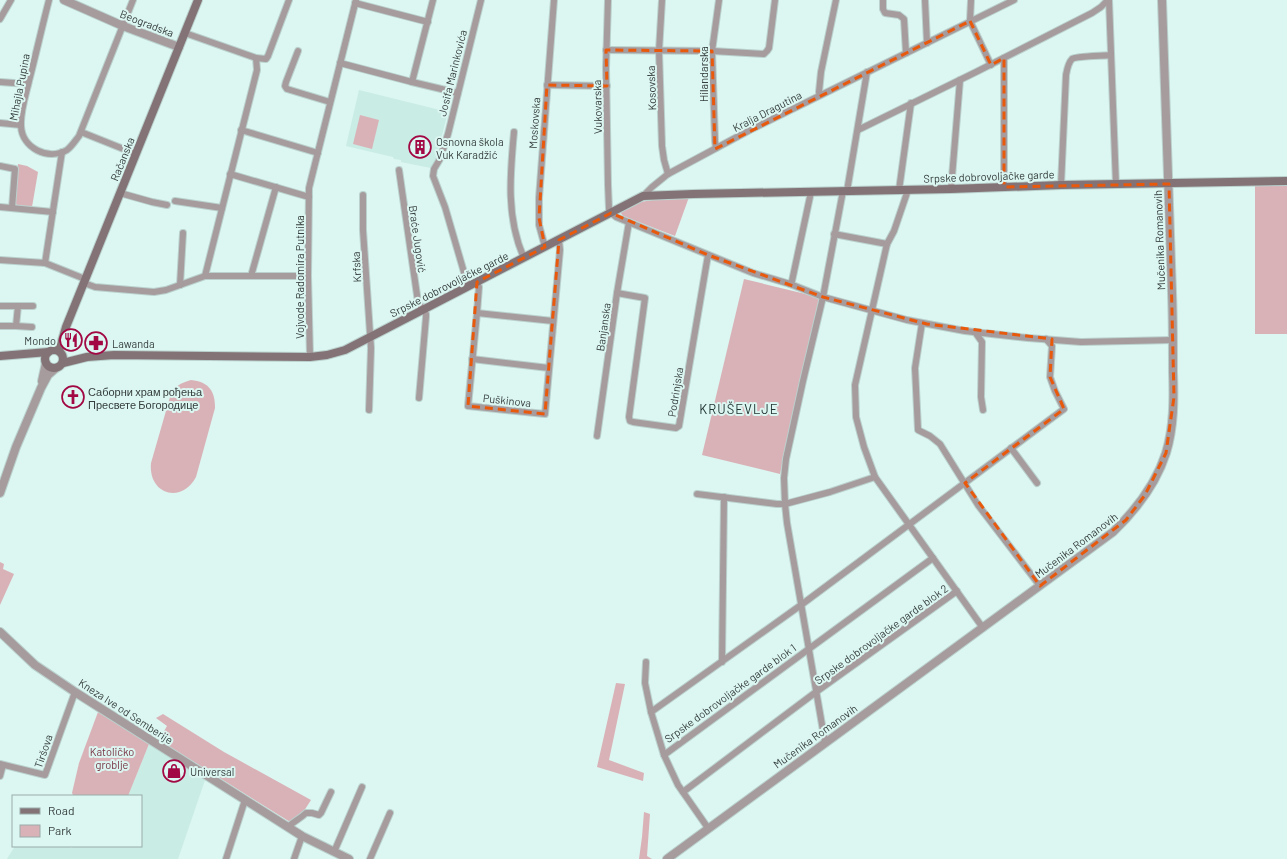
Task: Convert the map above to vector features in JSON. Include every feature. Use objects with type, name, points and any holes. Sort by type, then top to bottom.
[{"type":"main road","name":"Račanska","points":[[55,351],[85,281],[198,0]]},
{"type":"main road","name":"Srpske dobrovoljačke garde","points":[[87,357],[114,355],[310,356],[326,355],[345,350],[644,196],[1061,185],[1287,181]]},
{"type":"main road","points":[[45,362],[45,356],[55,351]]},
{"type":"main road","points":[[55,351],[64,358],[60,365]]},
{"type":"main road","points":[[0,356],[55,351],[87,357]]},
{"type":"main road","points":[[24,354],[45,362],[52,368],[87,357]]},
{"type":"street","points":[[0,19],[11,0]]},
{"type":"street","name":"Mihajla Pupina","points":[[49,0],[28,84],[21,125],[22,134],[32,147],[45,153],[55,154],[62,152]]},
{"type":"street","name":"Beogradska","points":[[64,0],[123,26],[179,47]]},
{"type":"street","points":[[45,263],[62,152],[74,144],[80,132],[133,0]]},
{"type":"street","points":[[185,33],[256,58],[266,59],[289,0]]},
{"type":"street","points":[[412,82],[433,0]]},
{"type":"street","name":"Josifa Marinkovića","points":[[468,286],[445,207],[433,176],[434,169],[442,153],[481,0]]},
{"type":"street","name":"Moskovska","points":[[545,247],[540,233],[539,218],[554,0]]},
{"type":"street","name":"Vukovarska","points":[[608,0],[606,50],[608,185],[609,209],[611,213]]},
{"type":"street","name":"Kosovska","points":[[662,0],[659,51],[662,146],[668,174]]},
{"type":"street","name":"Hilandarska","points":[[716,148],[714,141],[712,51],[719,0]]},
{"type":"street","points":[[606,50],[712,51],[764,54],[769,48],[775,0]]},
{"type":"street","points":[[820,95],[821,72],[836,0]]},
{"type":"street","points":[[883,0],[883,9],[885,13],[900,15],[904,19],[906,53]]},
{"type":"street","points":[[926,0],[927,42]]},
{"type":"street","points":[[971,0],[970,21],[991,65]]},
{"type":"street","name":"Kralja Dragutina","points":[[644,196],[652,187],[668,174],[716,148],[1013,0]]},
{"type":"street","points":[[858,130],[991,65],[1092,13],[1102,7],[1108,0],[1116,185]]},
{"type":"street","name":"Mučenika Romanovih","points":[[667,859],[1113,532],[1137,508],[1149,489],[1166,453],[1170,436],[1174,404],[1169,184],[1162,0]]},
{"type":"street","points":[[355,2],[428,22]]},
{"type":"street","name":"Vojvode Radomira Putnika","points":[[310,356],[308,276],[309,188],[355,2]]},
{"type":"street","points":[[298,51],[285,86],[287,88],[330,102]]},
{"type":"street","points":[[1061,185],[1066,75],[1069,64],[1071,60],[1077,57],[1111,55]]},
{"type":"street","points":[[205,276],[257,70],[256,58]]},
{"type":"street","points":[[1004,58],[1004,187]]},
{"type":"street","points":[[340,63],[458,93]]},
{"type":"street","name":"Srpske dobrovoljačke garde blok 1","points":[[825,742],[785,504],[784,478],[786,459],[802,382],[823,297],[834,234],[858,130],[867,72]]},
{"type":"street","points":[[951,189],[960,80]]},
{"type":"street","points":[[0,82],[28,84]]},
{"type":"street","points":[[547,85],[607,86]]},
{"type":"street","points":[[899,190],[911,104]]},
{"type":"street","points":[[0,123],[21,125]]},
{"type":"street","points":[[241,130],[318,153]]},
{"type":"street","points":[[80,132],[136,154]]},
{"type":"street","points":[[514,132],[510,174],[511,210],[518,244],[524,258]]},
{"type":"street","points":[[0,166],[15,169],[12,208]]},
{"type":"street","name":"Braće Jugović","points":[[399,170],[414,283],[418,302],[426,317],[419,398]]},
{"type":"street","points":[[230,174],[308,197]]},
{"type":"street","points":[[250,276],[276,187]]},
{"type":"street","name":"Srpske dobrovoljačke garde blok 2","points":[[908,190],[894,231],[887,244],[871,311],[855,385],[856,417],[864,447],[875,477],[983,628]]},
{"type":"street","points":[[790,284],[792,281],[811,192]]},
{"type":"street","points":[[120,193],[167,205]]},
{"type":"street","name":"Krfska","points":[[363,196],[363,230],[371,348],[369,410]]},
{"type":"street","points":[[175,201],[222,208]]},
{"type":"street","points":[[0,207],[53,212]]},
{"type":"street","points":[[611,213],[616,217],[753,273],[790,284],[823,297],[871,311],[922,323],[991,334],[1081,342],[1173,340]]},
{"type":"street","name":"Banjanska","points":[[598,436],[617,293],[629,222]]},
{"type":"street","points":[[180,285],[183,233]]},
{"type":"street","points":[[834,234],[887,244]]},
{"type":"street","name":"Puškinova","points":[[477,282],[479,287],[468,406],[545,414],[560,250],[559,240]]},
{"type":"street","name":"Podrinjska","points":[[617,293],[645,298],[629,417],[630,421],[676,428],[679,426],[708,255]]},
{"type":"street","points":[[0,260],[45,263],[95,287],[154,292],[166,290],[205,276],[308,276]]},
{"type":"street","points":[[0,306],[33,306]]},
{"type":"street","points":[[16,326],[18,306]]},
{"type":"street","points":[[477,313],[553,321]]},
{"type":"street","points":[[922,323],[915,368],[918,430],[930,436],[940,444],[978,505],[1040,586]]},
{"type":"street","points":[[0,326],[32,327]]},
{"type":"street","points":[[975,332],[982,342],[981,397],[984,410]]},
{"type":"street","points":[[982,342],[991,334]]},
{"type":"street","points":[[1046,339],[1052,346]]},
{"type":"street","points":[[651,712],[909,525],[1064,409],[1054,391],[1050,377],[1052,346],[1056,340]]},
{"type":"street","points":[[472,359],[549,368]]},
{"type":"street","points":[[41,388],[45,362]]},
{"type":"street","points":[[0,490],[41,388],[48,375],[60,365]]},
{"type":"street","points":[[1011,448],[1038,483]]},
{"type":"street","points":[[697,494],[785,504],[830,492],[875,477]]},
{"type":"street","points":[[722,662],[724,497]]},
{"type":"street","points":[[808,648],[933,558]]},
{"type":"street","name":"Srpske dobrovoljačke garde blok 2","points":[[816,692],[957,591]]},
{"type":"street","name":"Kneza Ive od Semberije","points":[[0,632],[35,665],[75,692],[302,836],[338,855],[349,859]]},
{"type":"street","name":"Srpske dobrovoljačke garde blok 1","points":[[664,755],[808,648]]},
{"type":"street","points":[[646,662],[645,683],[651,712],[664,755],[678,785],[708,828]]},
{"type":"street","name":"Tiršova","points":[[0,776],[1,765],[45,776],[75,692]]},
{"type":"street","points":[[683,792],[816,692]]},
{"type":"street","points":[[338,855],[362,787]]},
{"type":"street","points":[[288,827],[294,821],[300,820],[306,814],[312,813],[319,815],[331,792]]},
{"type":"street","points":[[226,859],[245,800]]},
{"type":"street","points":[[370,859],[390,814]]},
{"type":"street","points":[[294,859],[302,836]]},
{"type":"highlighted area","points":[[970,21],[991,65],[1004,58],[1004,187],[1169,184],[1174,397],[1166,453],[1145,495],[1126,520],[1040,586],[965,483],[1064,409],[1050,377],[1052,339],[927,324],[823,297],[708,255],[611,213],[559,240],[545,414],[468,406],[477,282],[545,247],[539,218],[547,85],[607,86],[606,50],[712,51],[715,149]]},
{"type":"shaded area","points":[[359,90],[448,112],[434,166],[431,168],[401,162],[401,160],[394,159],[393,157],[346,146]]},
{"type":"shaded area","points":[[149,744],[205,780],[178,859],[7,859],[14,847],[142,847],[142,795],[128,795]]},
{"type":"green space","points":[[360,115],[379,120],[372,149],[353,144]]},
{"type":"green space","points":[[18,164],[27,166],[38,172],[32,207],[18,206],[14,202]]},
{"type":"green space","points":[[1287,185],[1287,334],[1255,334],[1255,186]]},
{"type":"green space","points":[[689,197],[675,236],[623,216],[620,212],[640,202],[666,198]]},
{"type":"green space","points":[[744,279],[822,298],[780,474],[702,455]]},
{"type":"green space","points":[[191,380],[207,385],[210,388],[214,397],[215,408],[196,477],[183,491],[175,493],[167,492],[160,489],[155,482],[151,474],[151,463],[170,397],[178,386]]},
{"type":"green space","points":[[0,562],[4,564],[3,569],[14,574],[0,605]]},
{"type":"green space","points":[[616,683],[625,684],[609,760],[644,773],[643,781],[597,767]]},
{"type":"green space","name":"Katoličko groblje","points":[[98,712],[149,744],[128,795],[73,795],[72,793],[79,763]]},
{"type":"green space","points":[[163,714],[224,752],[311,800],[295,825],[159,740],[167,726],[156,718]]},
{"type":"green space","points":[[644,812],[650,814],[647,856],[652,859],[639,859]]},
{"type":"place","name":"Osnovna škola Vuk Karadžić","points":[[420,147]]},
{"type":"place","name":"Mondo","points":[[71,340]]},
{"type":"place","name":"Lawanda","points":[[96,343]]},
{"type":"place","name":"Саборни храм рођења Пресвете Богородице","points":[[73,397]]},
{"type":"place","name":"Universal","points":[[174,771]]},
{"type":"district","name":"KRUŠEVLJE","points":[[739,409]]}]
